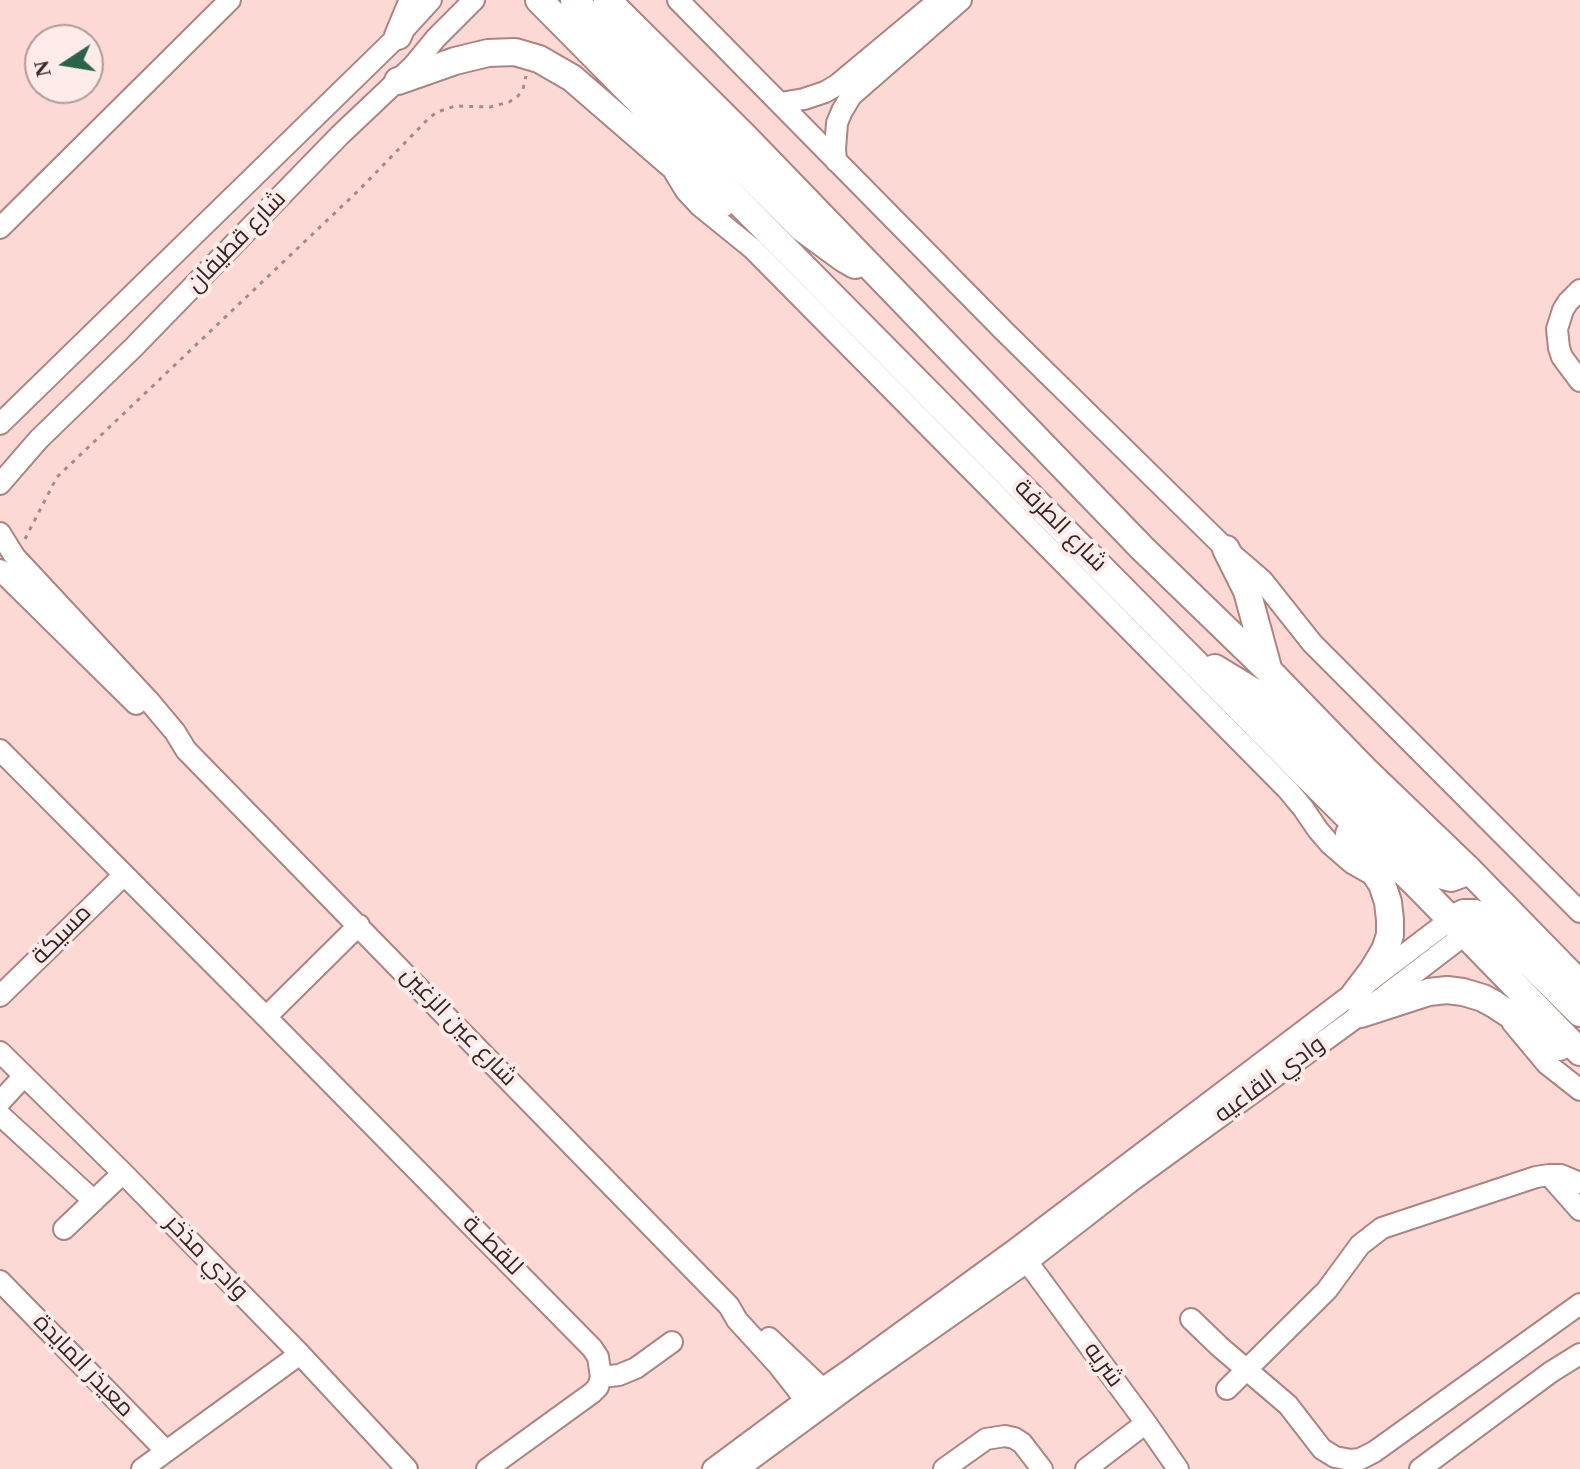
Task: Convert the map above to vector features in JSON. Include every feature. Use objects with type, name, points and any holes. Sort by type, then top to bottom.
[{"type":"main road","points":[[398,36],[413,0]]},
{"type":"main road","name":"شارع الطرفة","points":[[539,0],[1580,1052]]},
{"type":"main road","points":[[574,0],[802,228],[843,258],[883,280]]},
{"type":"main road","name":"شارع الطرفة","points":[[607,0],[745,137],[1142,548],[1467,868],[1580,984]]},
{"type":"main road","points":[[398,81],[481,54],[507,52],[531,56],[553,65],[706,192],[780,244]]},
{"type":"main road","points":[[1226,549],[1247,591],[1269,671]]},
{"type":"main road","points":[[1187,653],[1266,701],[1436,872],[1454,878],[1467,868]]},
{"type":"main road","points":[[1304,773],[1378,878],[1388,902],[1390,935],[1358,1004]]},
{"type":"main road","points":[[1457,928],[1468,912],[1479,914],[1580,1013]]},
{"type":"main road","points":[[1358,1004],[1439,990],[1470,994],[1502,1009],[1580,1061]]},
{"type":"street","points":[[0,228],[230,0]]},
{"type":"street","points":[[0,424],[398,36],[431,0]]},
{"type":"street","name":"شارع قطيفان","points":[[0,484],[54,423],[152,328],[340,135],[398,81],[474,0]]},
{"type":"street","points":[[678,0],[1004,331],[1226,549],[1262,580],[1312,643],[1580,912]]},
{"type":"street","points":[[781,103],[825,92],[847,79],[939,0]]},
{"type":"street","points":[[836,161],[835,136],[842,111],[856,90],[961,0]]},
{"type":"street","points":[[825,92],[842,111]]},
{"type":"street","name":"شارع الطرفة","points":[[669,162],[678,180],[693,198],[753,249],[1278,780],[1330,844],[1352,863],[1378,878]]},
{"type":"street","points":[[1580,290],[1563,310],[1557,338],[1562,357],[1580,381]]},
{"type":"street","name":"شارع عين الزغين","points":[[0,533],[8,563],[123,671],[175,732],[186,750],[729,1306],[737,1320],[779,1366],[819,1400]]},
{"type":"street","name":"للقطــة","points":[[0,750],[582,1337],[598,1357],[601,1377]]},
{"type":"street","name":"مسيكة","points":[[0,996],[124,875]]},
{"type":"street","points":[[1486,919],[1492,906],[1487,888]]},
{"type":"street","points":[[266,1017],[359,925]]},
{"type":"street","name":"وادي القاعيه","points":[[713,1469],[819,1400],[1130,1182],[1457,928]]},
{"type":"street","points":[[1502,1009],[1540,1057],[1580,1090]]},
{"type":"street","name":"وادي مذخر","points":[[0,1052],[300,1354],[407,1469]]},
{"type":"street","points":[[0,1102],[24,1076]]},
{"type":"street","points":[[0,1115],[94,1201]]},
{"type":"street","points":[[64,1229],[123,1173]]},
{"type":"street","points":[[1227,1389],[1327,1290],[1370,1236],[1395,1223],[1549,1175],[1561,1175],[1580,1183]]},
{"type":"street","points":[[1549,1175],[1580,1210]]},
{"type":"street","name":"شريه","points":[[1022,1255],[1178,1469]]},
{"type":"street","name":"معيذر المايدة","points":[[0,1281],[166,1451]]},
{"type":"street","points":[[1191,1319],[1288,1405],[1322,1449],[1343,1460],[1360,1459],[1374,1452],[1580,1304]]},
{"type":"street","points":[[487,1469],[592,1393],[601,1377],[619,1375],[636,1368],[672,1342]]},
{"type":"street","points":[[142,1469],[300,1354]]},
{"type":"street","points":[[1420,1469],[1580,1354]]},
{"type":"street","points":[[1438,1469],[1567,1378],[1580,1365]]},
{"type":"street","name":"وادي القاعيه","points":[[738,1469],[819,1400]]},
{"type":"street","points":[[1086,1469],[1146,1423]]},
{"type":"street","points":[[944,1469],[986,1439],[1005,1436],[1022,1443],[1042,1469]]},
{"type":"path","points":[[8,563],[57,477],[359,190],[428,119],[437,112],[455,106],[490,107],[509,102],[523,89],[526,74]]}]
